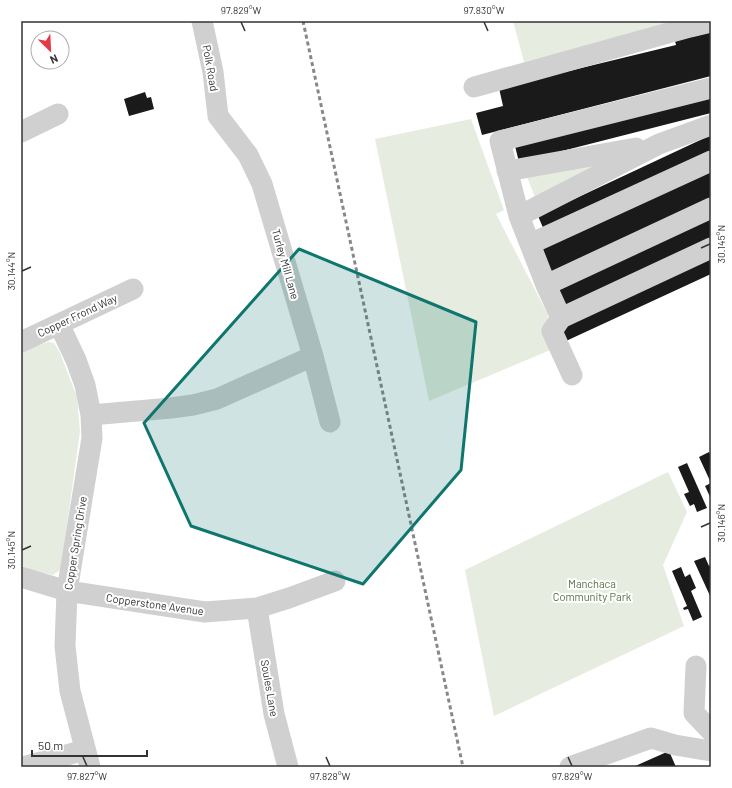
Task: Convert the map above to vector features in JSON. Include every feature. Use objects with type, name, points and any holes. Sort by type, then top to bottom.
[{"type":"street","name":"Polk Road","points":[[202,21],[213,72],[218,116]]},
{"type":"street","points":[[474,87],[689,24],[711,22]]},
{"type":"street","points":[[561,318],[546,285],[519,216],[500,141],[711,88]]},
{"type":"street","points":[[21,132],[58,114]]},
{"type":"street","name":"Turley Mill Lane","points":[[218,116],[248,154],[262,184],[313,356],[330,422]]},
{"type":"street","points":[[519,216],[659,144],[711,125]]},
{"type":"street","points":[[507,171],[659,144]]},
{"type":"street","points":[[530,244],[711,161]]},
{"type":"street","points":[[546,285],[711,208]]},
{"type":"street","points":[[572,375],[552,331],[561,318],[711,248]]},
{"type":"street","name":"Copper Frond Way","points":[[21,342],[133,289]]},
{"type":"street","name":"Copper Spring Drive","points":[[59,324],[76,360],[85,385],[91,415],[92,438],[67,591],[65,646],[70,691],[88,759]]},
{"type":"street","points":[[91,415],[178,407],[217,399],[313,356]]},
{"type":"street","name":"Copperstone Avenue","points":[[21,577],[67,591],[205,612],[257,608],[335,581]]},
{"type":"street","name":"Soules Lane","points":[[257,608],[274,714],[288,767]]},
{"type":"street","points":[[696,666],[694,713],[711,731]]},
{"type":"street","points":[[570,767],[651,738],[674,745],[711,751]]},
{"type":"street","points":[[23,767],[88,759]]},
{"type":"highlighted area","points":[[299,249],[476,322],[461,470],[363,584],[191,526],[144,423]]},
{"type":"green space","points":[[513,21],[677,21],[677,23],[524,62]]},
{"type":"green space","points":[[471,119],[504,210],[496,214],[548,315],[546,334],[553,349],[429,401],[375,139]]},
{"type":"green space","points":[[632,153],[536,200],[526,174]]},
{"type":"green space","points":[[48,342],[54,343],[60,353],[77,397],[80,431],[62,561],[60,570],[53,575],[32,570],[21,565],[21,353]]},
{"type":"green space","name":"Manchaca Community Park","points":[[668,472],[687,512],[663,565],[684,626],[494,716],[465,570]]},
{"type":"building","points":[[711,32],[711,76],[482,135],[476,113],[503,106],[499,88],[676,45],[675,41]]},
{"type":"building","points":[[145,92],[147,98],[151,97],[154,109],[129,116],[124,99]]},
{"type":"building","points":[[711,97],[711,113],[519,162],[515,146]]},
{"type":"building","points":[[711,135],[711,153],[544,230],[538,216]]},
{"type":"building","points":[[711,168],[711,201],[551,275],[539,248]]},
{"type":"building","points":[[711,216],[711,241],[564,309],[554,289]]},
{"type":"building","points":[[711,257],[711,274],[566,341],[560,327]]},
{"type":"building","points":[[709,452],[711,456],[711,483],[699,457]]},
{"type":"building","points":[[687,463],[707,508],[697,512],[694,504],[690,506],[684,494],[689,492],[678,467]]},
{"type":"building","points":[[711,483],[711,499],[705,486]]},
{"type":"building","points":[[705,557],[709,566],[711,565],[711,598],[694,561]]},
{"type":"building","points":[[681,567],[685,577],[690,574],[696,588],[691,591],[702,617],[693,621],[688,609],[684,610],[683,608],[687,606],[672,571]]},
{"type":"building","points":[[669,751],[676,767],[633,767]]},
{"type":"railway","points":[[303,21],[463,767]]}]
